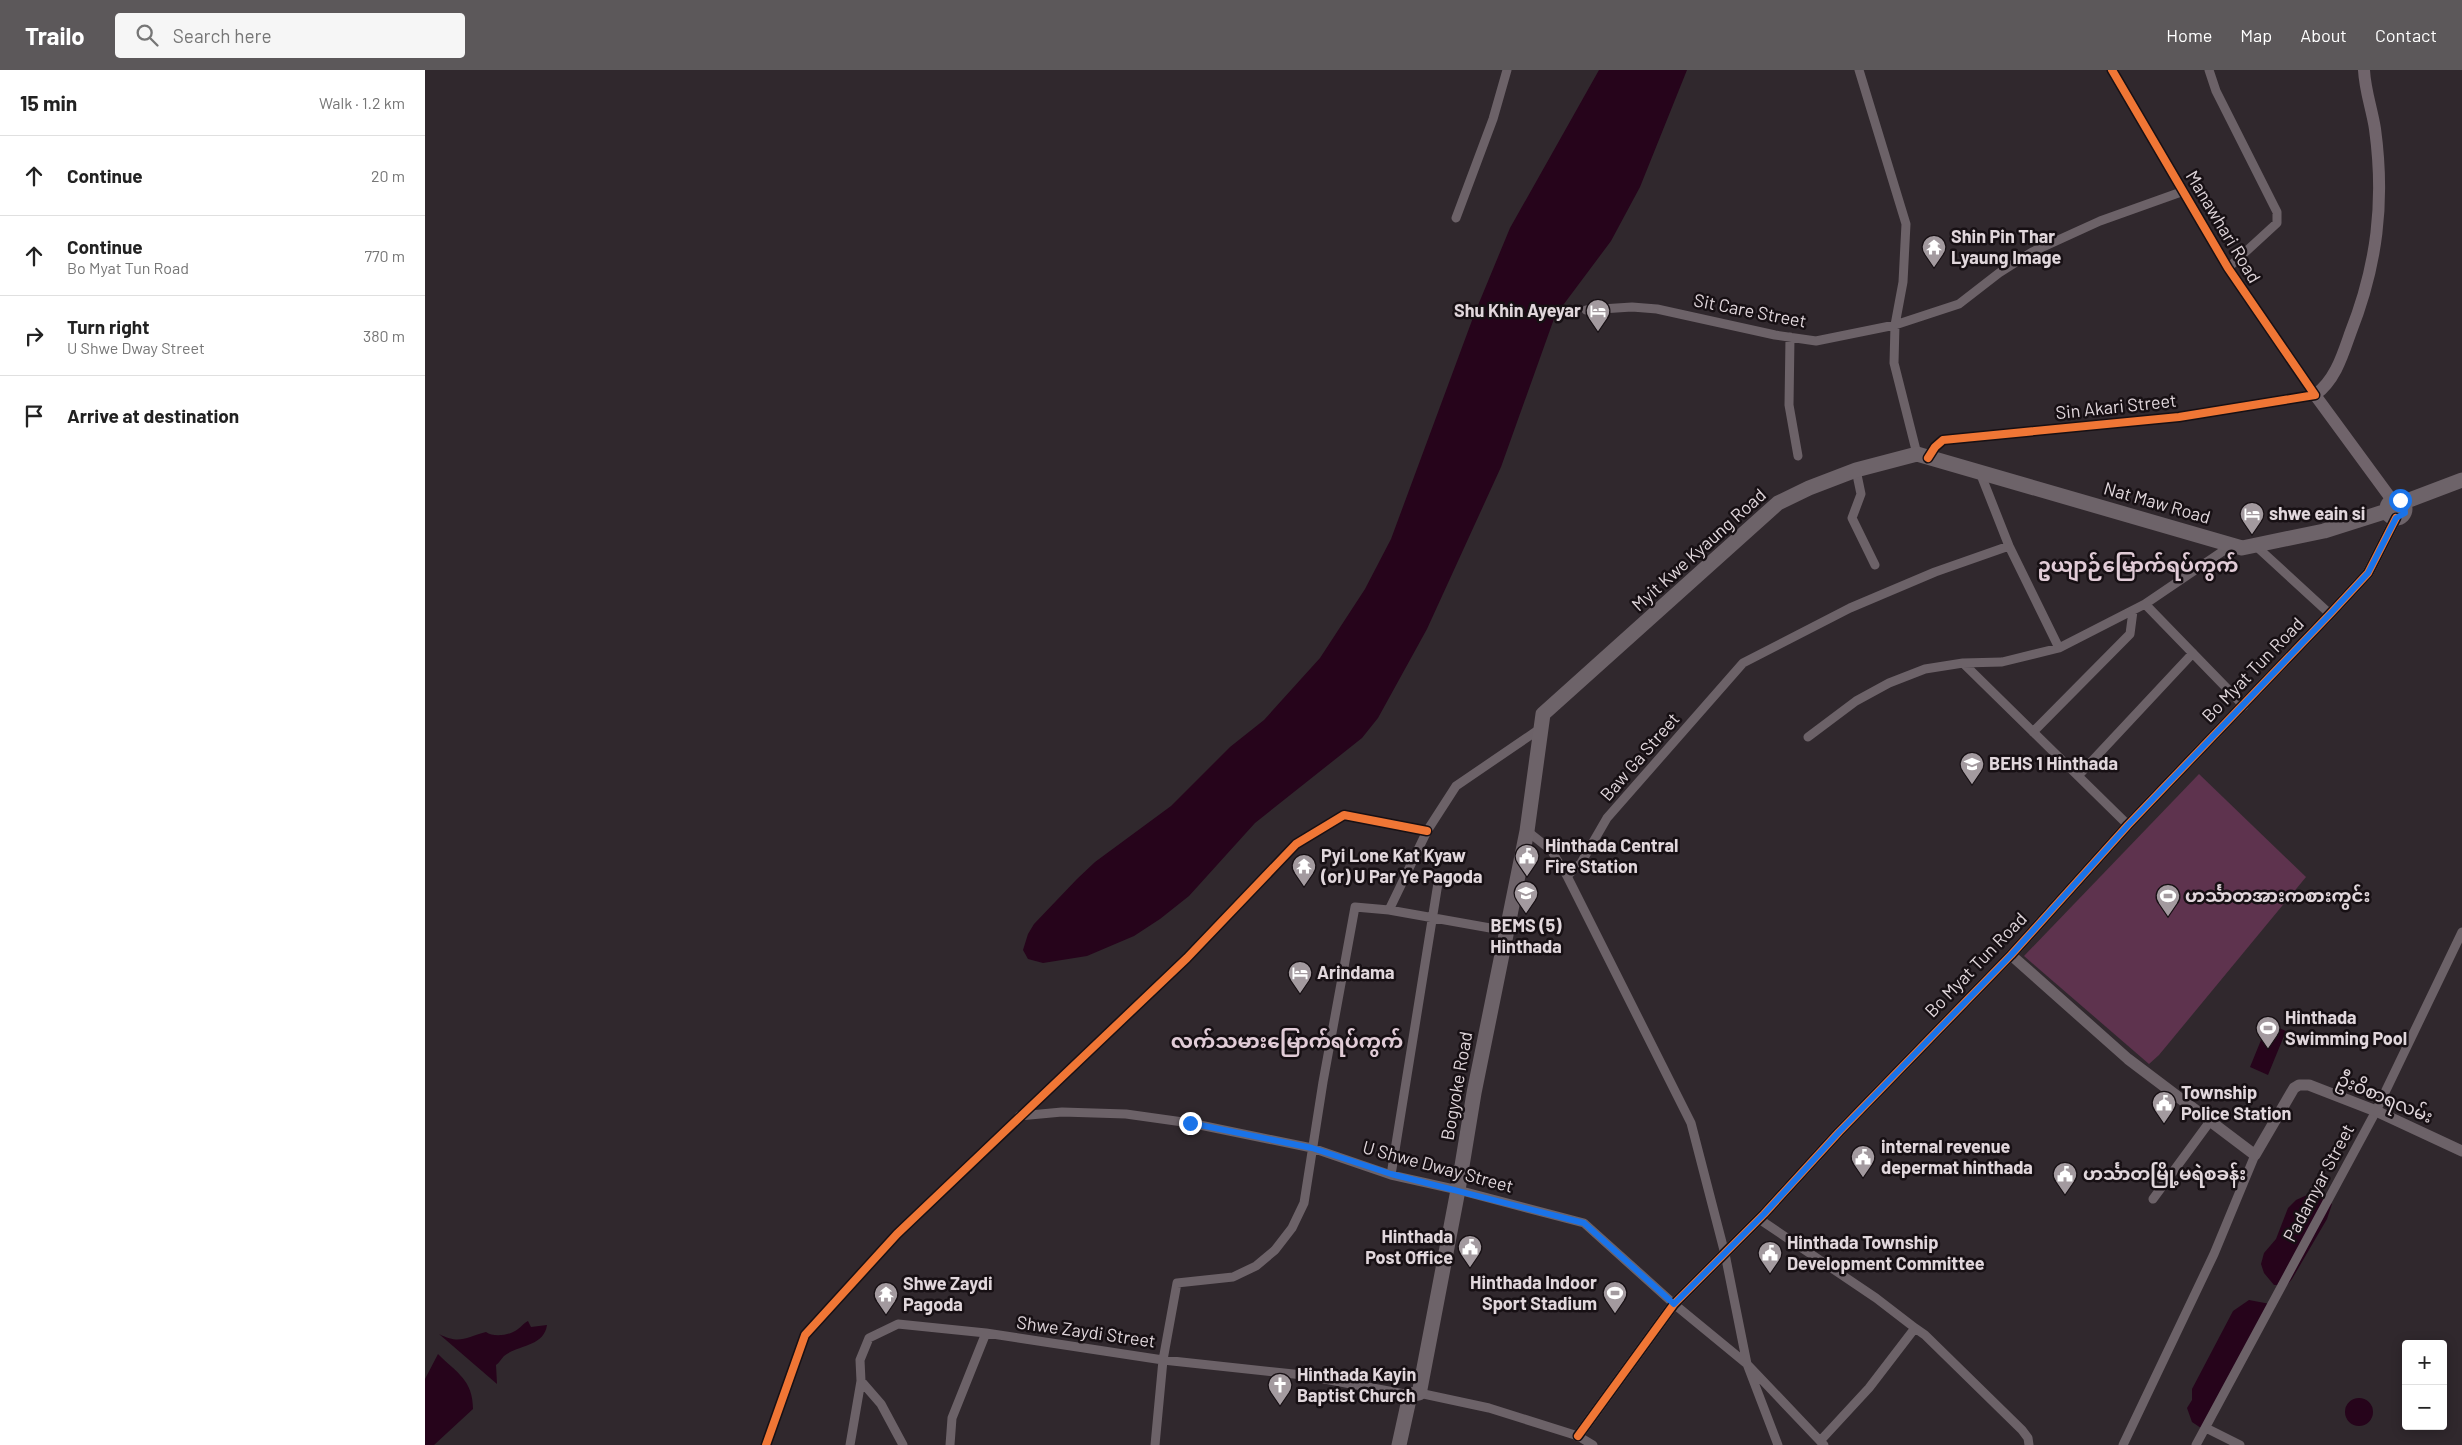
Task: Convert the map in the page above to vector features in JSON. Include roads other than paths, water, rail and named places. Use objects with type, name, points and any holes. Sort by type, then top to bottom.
[{"type":"main road","points":[[2364,70],[2364,84],[2375,128],[2379,223],[2368,285],[2363,302],[2337,368],[2326,387],[2315,395],[2397,509]]},
{"type":"main road","name":"Myit Kwe Kyaung Road","points":[[1542,727],[1543,714],[1778,503],[1809,488],[1857,470],[1923,456]]},
{"type":"main road","name":"Nat Maw Road","points":[[1923,456],[1981,475],[2149,520],[2242,548],[2257,547],[2324,531],[2462,490]]},
{"type":"main road","name":"Nat Maw Road","points":[[2397,509],[2462,480]]},
{"type":"main road","name":"Bogyoke Road","points":[[1399,1445],[1414,1394],[1458,1190],[1474,1093],[1527,831],[1542,727]]},
{"type":"street","points":[[1456,218],[1493,119],[1507,70]]},
{"type":"street","points":[[1859,70],[1906,224],[1903,282],[1895,325],[1894,362],[1923,456]]},
{"type":"street","name":"Manawhari Road","points":[[2112,70],[2228,268],[2315,395]]},
{"type":"street","points":[[2209,70],[2216,91],[2277,212],[2277,223],[2270,232],[2228,268]]},
{"type":"street","name":"Sit Care Street","points":[[1585,310],[1632,307],[1657,309],[1816,341],[1895,325],[1959,304],[1999,273],[2031,252],[2100,221],[2184,191]]},
{"type":"street","points":[[1790,337],[1789,405],[1798,456]]},
{"type":"street","name":"Sin Akari Street","points":[[1923,456],[1943,440],[2179,417],[2315,395]]},
{"type":"street","points":[[1857,470],[1861,494],[1852,518],[1875,565]]},
{"type":"street","points":[[1981,475],[2009,546],[2059,648]]},
{"type":"street","name":"Bo Myat Tun Road","points":[[1579,1436],[1674,1304],[1759,1219],[1839,1132],[2011,955],[2128,825],[2244,706],[2368,573],[2397,509]]},
{"type":"street","points":[[1808,737],[1856,702],[1889,683],[1925,669],[1963,663],[2001,662],[2059,648],[2145,604],[2232,545]]},
{"type":"street","name":"Baw Ga Street","points":[[1567,876],[1581,863],[1607,818],[1743,663],[1850,608],[1935,572],[2009,546]]},
{"type":"street","points":[[2257,547],[2330,614]]},
{"type":"street","points":[[2145,604],[2244,706]]},
{"type":"street","points":[[2033,732],[2130,634],[2133,611]]},
{"type":"street","points":[[2078,776],[2193,653]]},
{"type":"street","points":[[1963,663],[2128,825]]},
{"type":"street","points":[[1389,910],[1427,832],[1456,786],[1542,727]]},
{"type":"street","points":[[766,1445],[805,1335],[897,1234],[1187,958],[1296,844],[1344,815],[1427,832]]},
{"type":"street","points":[[1527,831],[1551,850],[1567,876],[1691,1123],[1725,1254],[1747,1364],[1778,1445]]},
{"type":"street","points":[[1391,1174],[1438,883]]},
{"type":"street","points":[[1155,1445],[1163,1360],[1177,1283],[1233,1277],[1256,1266],[1275,1250],[1292,1228],[1304,1203],[1355,906],[1389,910],[1507,931]]},
{"type":"street","name":"Padamyar Street","points":[[2196,1445],[2376,1112],[2462,932]]},
{"type":"street","points":[[2011,955],[2128,1059],[2255,1155],[2214,1254],[2123,1445]]},
{"type":"street","name":"ဦးဝိစာရလမ်း","points":[[2255,1155],[2294,1088],[2299,1085],[2309,1085],[2376,1112],[2462,1151]]},
{"type":"street","name":"U Shwe Dway Street","points":[[1019,1116],[1062,1112],[1126,1114],[1190,1123],[1312,1148],[1391,1174],[1584,1223],[1674,1304],[1747,1364],[1822,1443]]},
{"type":"street","points":[[2153,1199],[2211,1120]]},
{"type":"street","points":[[1759,1219],[1875,1298],[1925,1335],[2022,1430],[2028,1438],[2029,1445]]},
{"type":"street","name":"Shwe Zaydi Street","points":[[850,1445],[861,1381],[860,1360],[869,1338],[898,1324],[985,1333],[1163,1360],[1303,1375],[1414,1394],[1489,1408],[1579,1436],[1593,1445]]},
{"type":"street","points":[[1822,1443],[1869,1388],[1915,1328]]},
{"type":"street","points":[[950,1445],[952,1418],[985,1333]]},
{"type":"street","points":[[861,1381],[881,1404],[903,1445]]},
{"type":"street","points":[[2206,1428],[2239,1445]]},
{"type":"place","name":"Shin Pin Thar Lyaung Image","points":[[1934,268]]},
{"type":"place","name":"Shu Khin Ayeyar","points":[[1598,332]]},
{"type":"place","name":"shwe eain si","points":[[2252,535]]},
{"type":"place","name":"BEHS 1 Hinthada","points":[[1972,785]]},
{"type":"place","name":"Hinthada Central Fire Station","points":[[1527,877]]},
{"type":"place","name":"Pyi Lone Kat Kyaw (or) U Par Ye Pagoda","points":[[1304,887]]},
{"type":"place","name":"BEMS (5) Hinthada","points":[[1526,914]]},
{"type":"place","name":"ဟင်္သာတအားကစားကွင်း","points":[[2168,917]]},
{"type":"place","name":"Arindama","points":[[1300,994]]},
{"type":"place","name":"Hinthada Swimming Pool","points":[[2268,1049]]},
{"type":"place","name":"Township Police Station","points":[[2164,1124]]},
{"type":"place","name":"internal revenue depermat hinthada","points":[[1863,1178]]},
{"type":"place","name":"ဟင်္သာတမြို့မရဲစခန်း","points":[[2065,1195]]},
{"type":"place","name":"Hinthada Post Office","points":[[1470,1268]]},
{"type":"place","name":"Hinthada Township Development Committee","points":[[1770,1274]]},
{"type":"place","name":"Hinthada Indoor Sport Stadium","points":[[1615,1314]]},
{"type":"place","name":"Shwe Zaydi Pagoda","points":[[886,1315]]},
{"type":"place","name":"Hinthada Kayin Baptist Church","points":[[1280,1406]]},
{"type":"district","name":"ဥယျာဉ်မြောက်ရပ်ကွက်","points":[[2138,565]]},
{"type":"district","name":"လက်သမားမြောက်ရပ်ကွက်","points":[[1287,1041]]}]
